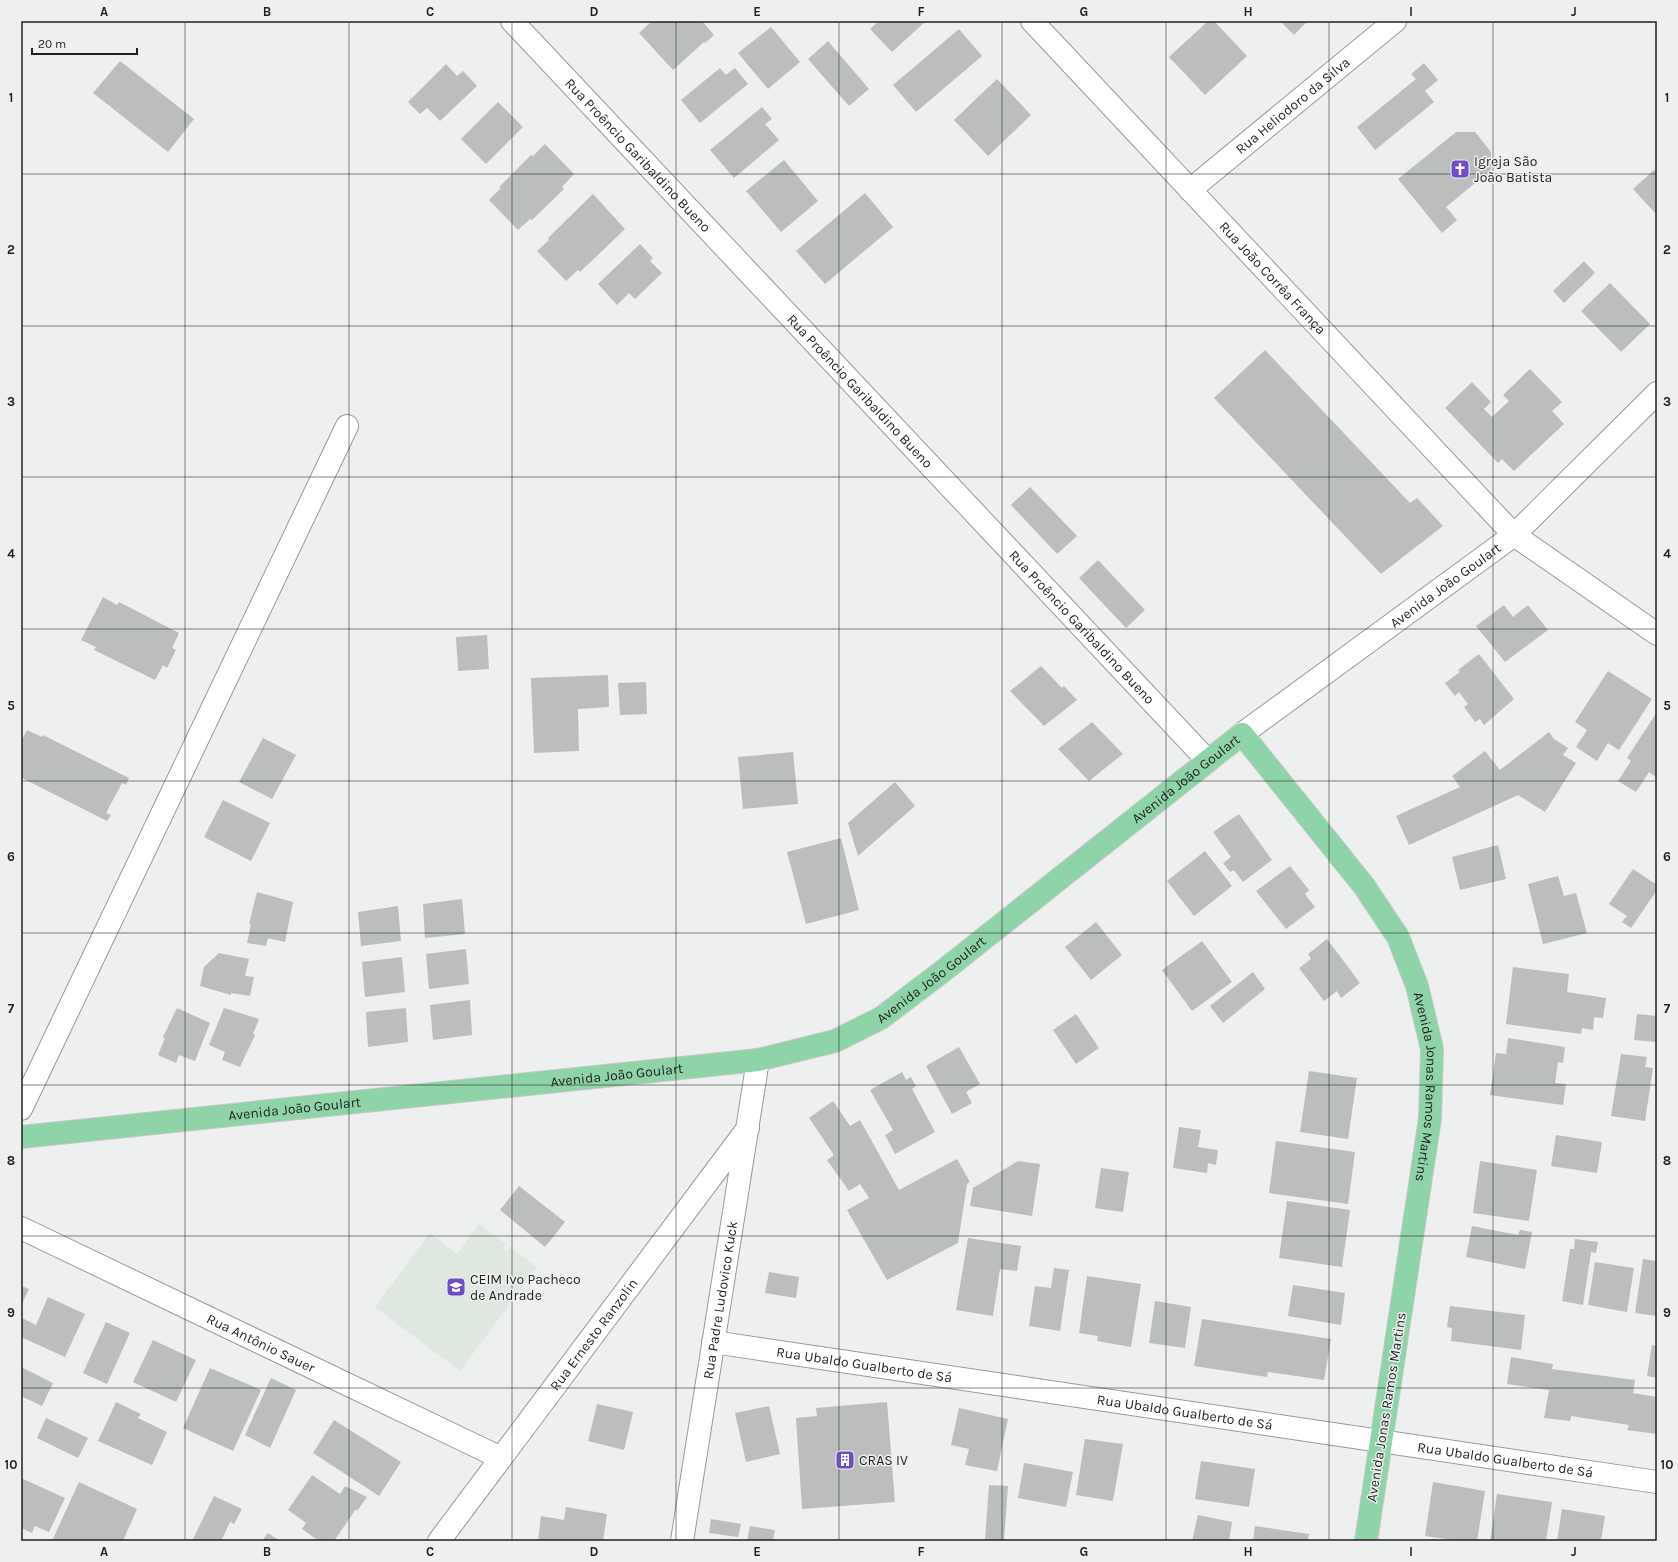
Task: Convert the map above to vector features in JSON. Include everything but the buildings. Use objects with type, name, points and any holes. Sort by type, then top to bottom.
[{"type":"main road","name":"Avenida João Goulart","points":[[21,1137],[758,1060],[835,1041],[881,1018],[943,971],[1242,734]]},
{"type":"main road","name":"Avenida Jonas Ramos Martins","points":[[1242,734],[1364,886],[1398,937],[1417,986],[1432,1049],[1430,1118],[1366,1541]]},
{"type":"street","name":"Rua Proêncio Garibaldino Bueno","points":[[512,21],[1208,761]]},
{"type":"street","name":"Rua João Corrêa França","points":[[1032,21],[1514,535],[1657,634]]},
{"type":"street","name":"Rua Heliodoro da Silva","points":[[1190,190],[1395,21]]},
{"type":"street","name":"Avenida João Goulart","points":[[1242,734],[1514,535],[1657,393]]},
{"type":"street","points":[[21,1109],[347,426]]},
{"type":"street","name":"Rua Padre Ludovico Kuck","points":[[682,1541],[758,1060]]},
{"type":"street","name":"Rua Ernesto Ranzolin","points":[[439,1541],[748,1128]]},
{"type":"street","name":"Rua Antônio Sauer","points":[[21,1228],[501,1458]]},
{"type":"street","name":"Rua Ubaldo Gualberto de Sá","points":[[713,1342],[1657,1482]]},
{"type":"shaded area","name":"CEIM Ivo Pacheco de Andrade","points":[[479,1224],[506,1244],[503,1248],[507,1252],[510,1247],[537,1267],[460,1371],[375,1307],[430,1233],[457,1254]]},
{"type":"place","name":"Igreja São João Batista","points":[[1460,169]]},
{"type":"place","name":"CEIM Ivo Pacheco de Andrade","points":[[456,1287]]},
{"type":"place","name":"CRAS IV","points":[[845,1460]]}]
